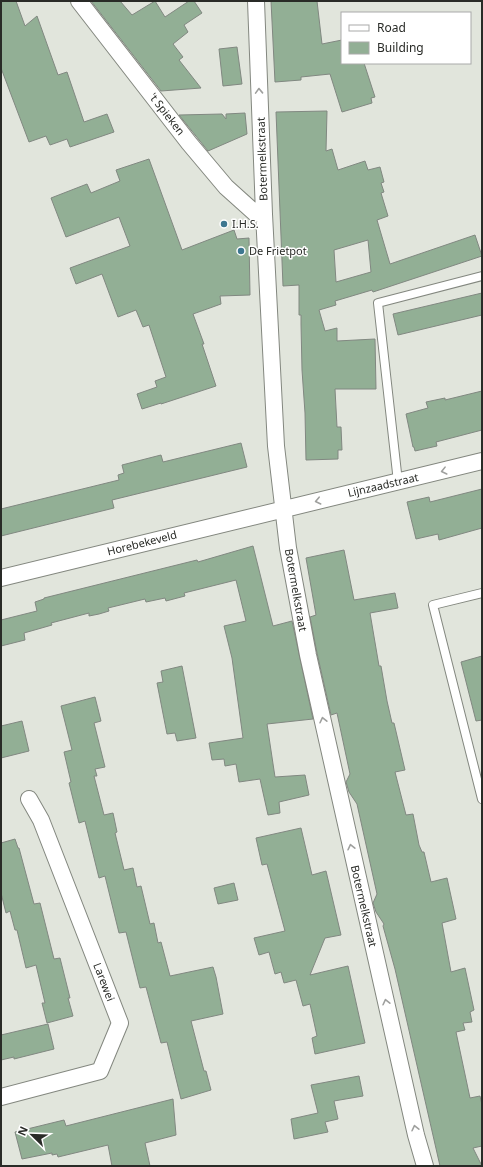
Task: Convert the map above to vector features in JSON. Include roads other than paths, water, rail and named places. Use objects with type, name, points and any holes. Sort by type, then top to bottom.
[{"type":"street","name":"'t Spieken","points":[[79,1],[190,143],[222,181],[255,213],[264,214]]},
{"type":"street","name":"Botermelkstraat","points":[[256,1],[264,214],[276,446],[288,548],[308,655],[416,1135],[425,1166]]},
{"type":"street","name":"Lijnzaadstraat","points":[[284,508],[482,461]]},
{"type":"street","name":"Horebekeveld","points":[[1,578],[284,508]]},
{"type":"street","name":"Larewei","points":[[1,1096],[100,1071],[120,1023],[41,820],[29,799]]},
{"type":"lane","points":[[398,482],[378,303],[482,276]]},
{"type":"lane","points":[[482,593],[433,605],[482,799]]},
{"type":"place","name":"I.H.S.","points":[[224,224]]},
{"type":"place","name":"De Frietpot","points":[[241,251]]}]
